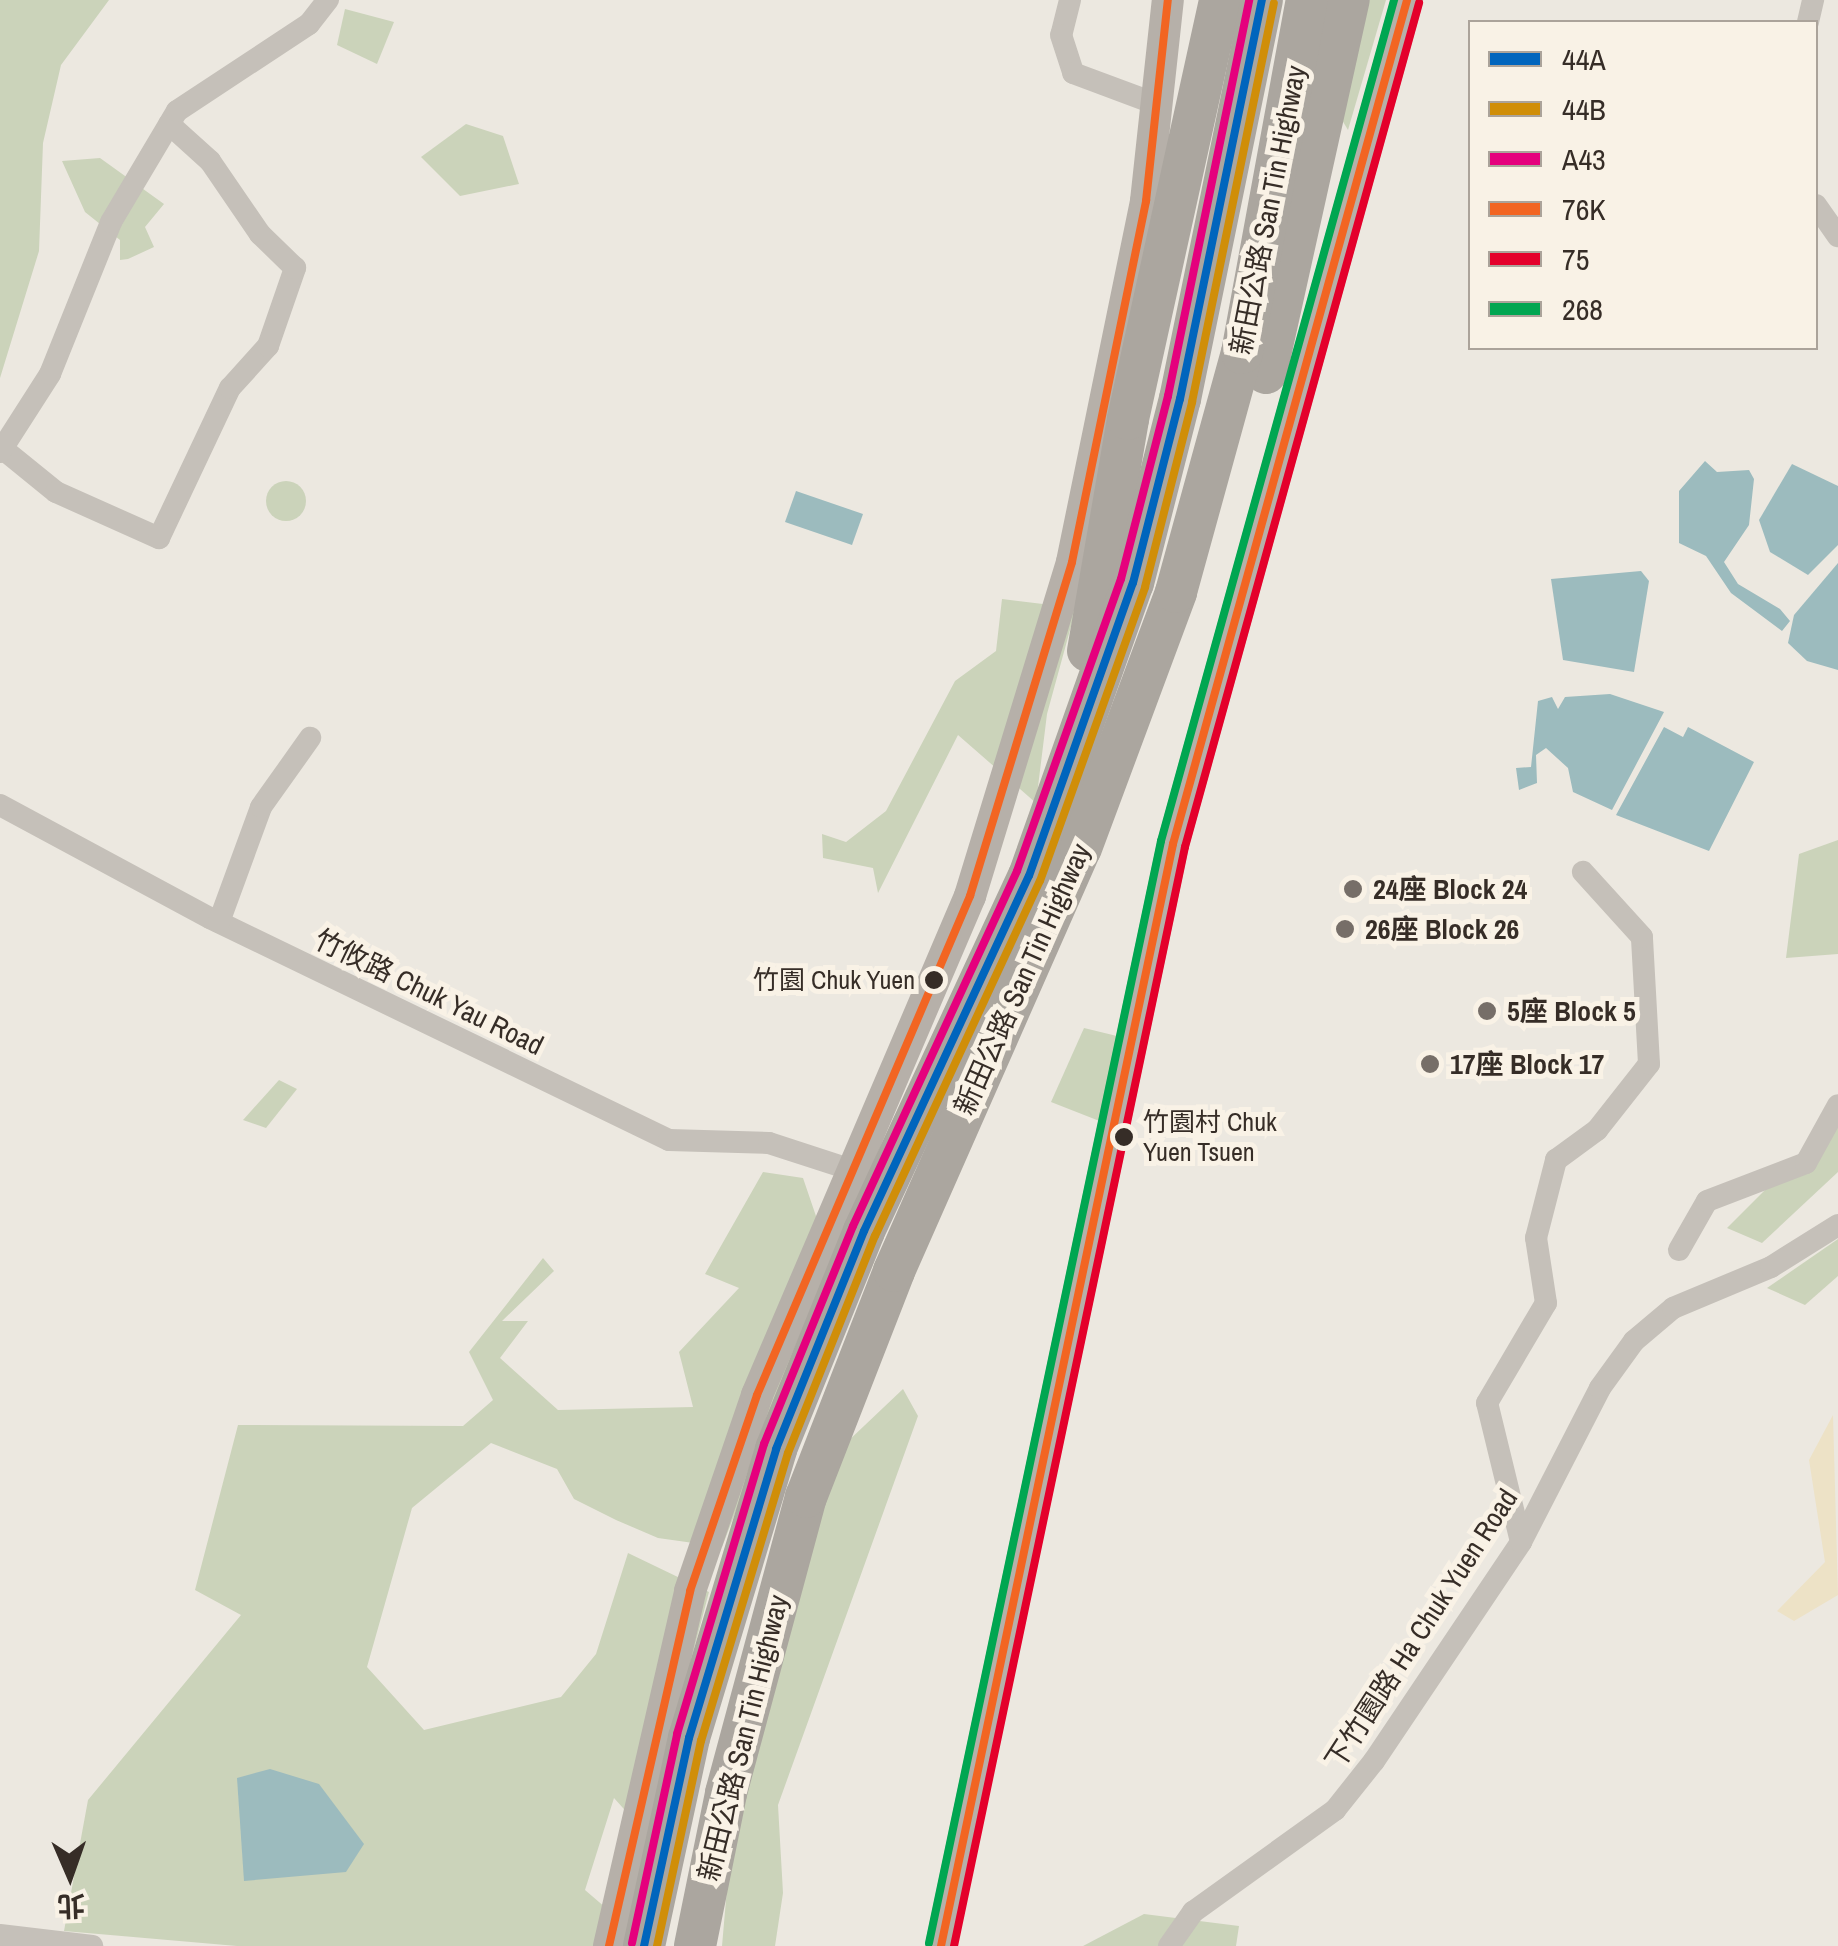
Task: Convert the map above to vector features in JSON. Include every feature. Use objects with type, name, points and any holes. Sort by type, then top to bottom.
[{"type":"highway","points":[[1077,726],[1128,419],[1220,0]]},
{"type":"highway","name":"新田公路 San Tin Highway","points":[[644,1946],[689,1738],[776,1449],[864,1232],[1030,876],[1077,726],[1132,583],[1175,417],[1262,0]]},
{"type":"highway","name":"新田公路 San Tin Highway","points":[[695,1946],[766,1632],[806,1497],[894,1270],[1081,848],[1176,592],[1242,353],[1307,0]]},
{"type":"highway","points":[[894,1270],[976,1136],[1147,756],[1264,383],[1349,0]]},
{"type":"street","points":[[169,124],[210,162],[260,234],[295,268],[268,346],[230,388],[158,538],[56,492],[2,450],[50,374],[110,222],[169,124],[203,89],[309,24],[328,0]]},
{"type":"street","points":[[1070,0],[1061,35],[1073,73],[1159,105]]},
{"type":"street","points":[[610,1946],[690,1592],[757,1394],[970,896],[1072,562],[1159,105],[1168,0]]},
{"type":"street","points":[[942,1946],[1169,862],[1407,0]]},
{"type":"street","points":[[1818,209],[1838,236]]},
{"type":"street","points":[[219,922],[262,807],[310,738]]},
{"type":"street","name":"竹攸路 Chuk Yau Road","points":[[0,804],[219,922],[669,1140],[769,1143],[852,1170]]},
{"type":"street","points":[[1521,1542],[1487,1403],[1546,1304],[1536,1238],[1556,1160],[1597,1130],[1648,1064],[1642,937],[1583,872]]},
{"type":"street","points":[[1679,1250],[1706,1201],[1806,1163],[1838,1105]]},
{"type":"street","name":"下竹園路 Ha Chuk Yuen Road","points":[[1168,1946],[1192,1912],[1335,1810],[1521,1542],[1600,1388],[1634,1341],[1673,1308],[1772,1267],[1838,1225]]},
{"type":"street","points":[[0,1935],[92,1946]]},
{"type":"green space","points":[[0,0],[109,0],[61,65],[43,143],[39,251],[0,378]]},
{"type":"green space","points":[[1363,0],[1386,0],[1348,130],[1339,115]]},
{"type":"green space","points":[[345,9],[394,22],[377,64],[337,45]]},
{"type":"green space","points":[[466,124],[503,136],[519,184],[460,196],[421,157]]},
{"type":"green space","points":[[100,158],[164,204],[145,227],[154,247],[128,259],[120,260],[120,240],[85,212],[62,161]]},
{"type":"green space","points":[[286,481],[300,487],[306,501],[300,515],[286,521],[272,515],[266,501],[272,487]]},
{"type":"green space","points":[[1002,599],[1076,608],[1047,714],[1036,803],[958,735],[878,893],[873,868],[823,858],[822,834],[846,842],[886,811],[955,681],[996,651]]},
{"type":"green space","points":[[1838,840],[1838,954],[1786,958],[1799,854]]},
{"type":"green space","points":[[1084,1028],[1121,1037],[1102,1122],[1051,1102]]},
{"type":"green space","points":[[279,1080],[297,1089],[266,1128],[243,1120]]},
{"type":"green space","points":[[1838,1117],[1838,1172],[1762,1243],[1727,1228]]},
{"type":"green space","points":[[763,1172],[803,1178],[832,1263],[722,1547],[658,1538],[616,1520],[574,1499],[557,1469],[491,1443],[412,1508],[367,1667],[424,1730],[561,1697],[596,1654],[628,1553],[709,1592],[648,1824],[640,1827],[614,1798],[585,1890],[606,1908],[626,1946],[237,1946],[64,1931],[88,1800],[241,1615],[195,1590],[238,1425],[463,1426],[493,1400],[469,1352],[543,1258],[554,1271],[502,1321],[528,1321],[500,1358],[558,1410],[693,1407],[679,1352],[739,1288],[705,1274]]},
{"type":"green space","points":[[1838,1239],[1838,1276],[1805,1305],[1767,1288]]},
{"type":"green space","points":[[903,1389],[918,1416],[778,1805],[783,1893],[775,1946],[722,1946],[733,1819],[783,1629],[845,1444]]},
{"type":"green space","points":[[1144,1914],[1239,1926],[1236,1946],[1083,1946]]},
{"type":"sand","points":[[1833,1415],[1838,1595],[1794,1621],[1777,1611],[1825,1562],[1809,1460]]},
{"type":"water","points":[[1705,461],[1717,472],[1749,470],[1754,479],[1749,525],[1724,562],[1738,584],[1780,609],[1790,621],[1782,631],[1731,593],[1706,556],[1679,543],[1679,491]]},
{"type":"water","points":[[1792,464],[1838,486],[1838,545],[1808,575],[1770,552],[1759,520]]},
{"type":"water","points":[[796,491],[863,514],[852,545],[785,522]]},
{"type":"water","points":[[1838,563],[1838,670],[1807,661],[1788,643],[1794,615]]},
{"type":"water","points":[[1641,571],[1649,581],[1634,672],[1563,660],[1551,579]]},
{"type":"water","points":[[1610,694],[1664,712],[1612,810],[1573,792],[1568,768],[1546,748],[1536,755],[1537,783],[1519,790],[1516,768],[1531,767],[1538,701],[1552,697],[1558,709],[1565,697]]},
{"type":"water","points":[[1664,727],[1683,737],[1688,727],[1754,762],[1709,851],[1616,815]]},
{"type":"water","points":[[270,1769],[319,1784],[364,1844],[346,1872],[244,1881],[237,1778]]},
{"type":"transit line","name":"76K","points":[[609,1946],[690,1591],[757,1395],[970,896],[1072,562],[1146,201],[1168,0]]},
{"type":"transit line","name":"A43","points":[[632,1943],[677,1734],[764,1444],[853,1226],[1017,871],[1121,579],[1168,396],[1249,0]]},
{"type":"transit line","name":"44A","points":[[644,1946],[689,1738],[776,1449],[864,1231],[1029,876],[1133,583],[1180,399],[1262,0]]},
{"type":"transit line","name":"268","points":[[929,1943],[1161,841],[1394,0]]},
{"type":"transit line","name":"76K","points":[[941,1946],[1173,844],[1407,0]]},
{"type":"transit line","name":"44B","points":[[657,1946],[701,1741],[788,1453],[875,1236],[1040,881],[1145,587],[1192,402],[1274,3]]},
{"type":"transit line","name":"75","points":[[954,1946],[1185,847],[1419,3]]},
{"type":"place","name":"24座 Block 24","points":[[1353,889]]},
{"type":"place","name":"26座 Block 26","points":[[1345,929]]},
{"type":"place","name":"竹園 Chuk Yuen","points":[[934,980]]},
{"type":"place","name":"5座 Block 5","points":[[1487,1011]]},
{"type":"place","name":"17座 Block 17","points":[[1430,1064]]},
{"type":"place","name":"竹園村 Chuk Yuen Tsuen","points":[[1124,1137]]}]
